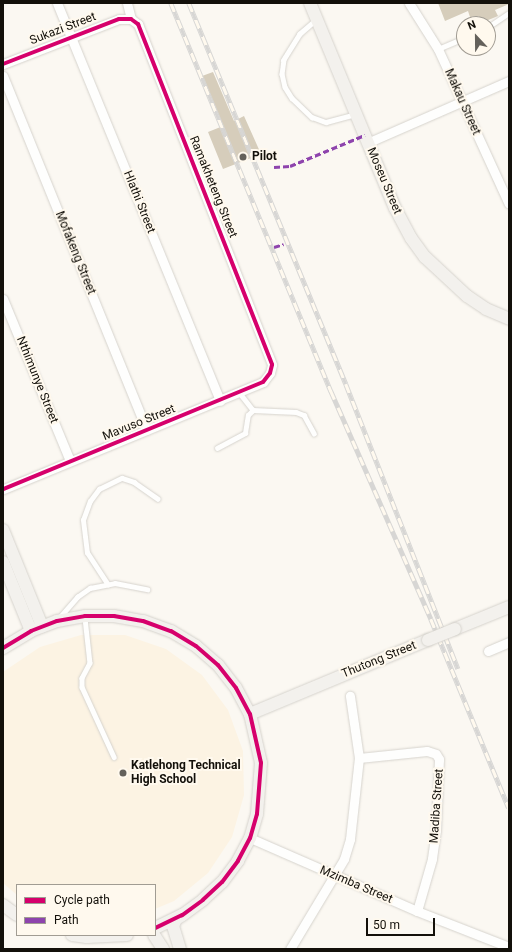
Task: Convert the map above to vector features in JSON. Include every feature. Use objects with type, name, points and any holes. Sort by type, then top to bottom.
[{"type":"street","name":"Hlathi Street","points":[[57,3],[220,401]]},
{"type":"street","name":"Ramakheteng Street","points":[[127,3],[131,19],[138,24],[272,365]]},
{"type":"street","name":"Moseu Street","points":[[310,3],[367,143],[398,214],[421,252],[467,296],[486,309],[509,319]]},
{"type":"street","name":"Makau Street","points":[[408,3],[438,49],[509,204]]},
{"type":"street","name":"Sukazi Street","points":[[3,64],[71,36],[119,19],[131,19]]},
{"type":"street","name":"Mofakeng Street","points":[[3,76],[146,430]]},
{"type":"street","points":[[367,143],[509,81]]},
{"type":"street","name":"Nthimunye Street","points":[[3,299],[70,461]]},
{"type":"street","name":"Mavuso Street","points":[[3,489],[240,392],[268,378],[272,365]]},
{"type":"street","points":[[3,530],[36,628]]},
{"type":"street","points":[[3,562],[6,576],[36,628]]},
{"type":"street","name":"Thutong Street","points":[[250,714],[509,607]]},
{"type":"street","points":[[3,648],[36,628],[57,621],[85,616],[114,616],[143,621],[177,635],[196,646],[218,665],[236,688],[250,714],[261,763],[260,795],[250,838],[238,861],[222,882],[203,900],[176,919],[173,926],[180,949]]},
{"type":"street","points":[[488,651],[509,642]]},
{"type":"street","points":[[291,949],[344,859],[350,839],[359,758],[350,696]]},
{"type":"street","name":"Madiba Street","points":[[359,758],[427,751],[436,754],[439,759],[436,830],[432,859],[417,911]]},
{"type":"street","name":"Mzimba Street","points":[[250,838],[333,876],[509,947]]},
{"type":"street","points":[[3,905],[16,914]]},
{"type":"street","points":[[156,928],[182,916]]},
{"type":"street","points":[[89,936],[116,936]]},
{"type":"street","points":[[155,936],[162,949]]},
{"type":"lane","points":[[496,22],[509,13]]},
{"type":"lane","points":[[317,20],[300,34],[284,60],[282,74],[285,87],[292,98],[312,117],[326,122],[355,114]]},
{"type":"lane","points":[[438,49],[456,41]]},
{"type":"lane","points":[[240,392],[253,410],[300,414],[307,418],[314,433]]},
{"type":"lane","points":[[217,448],[245,434],[248,415],[253,410]]},
{"type":"lane","points":[[108,584],[86,553],[83,520],[90,501],[99,489],[122,478],[134,482],[158,500]]},
{"type":"lane","points":[[57,621],[77,596],[90,588],[115,583],[147,589]]},
{"type":"lane","points":[[85,616],[90,662],[82,678],[82,688],[114,757]]},
{"type":"shaded area","name":"Katlehong Technical High School","points":[[81,635],[125,635],[166,649],[202,675],[228,710],[243,751],[244,795],[232,837],[208,873],[174,901],[156,909],[156,884],[16,884],[16,894],[3,883],[3,672],[40,647]]},
{"type":"building","points":[[438,3],[509,3],[495,10],[498,16],[496,17],[470,16],[468,11],[445,21]]},
{"type":"building","name":"Pilot","points":[[213,72],[234,121],[244,116],[261,154],[223,169],[208,132],[223,126],[202,76]]},
{"type":"railway","points":[[171,3],[331,391],[431,619],[509,808]]},
{"type":"railway","points":[[189,3],[346,384],[458,669]]},
{"type":"marked path","points":[[274,167],[290,166],[365,135]]},
{"type":"marked path","points":[[274,247],[284,244]]},
{"type":"cycle path","points":[[3,64],[119,19],[131,19],[138,24],[272,365],[270,373],[263,382],[3,489]]},
{"type":"cycle path","points":[[3,648],[31,631],[57,621],[85,616],[114,616],[143,621],[171,631],[196,646],[218,665],[236,688],[250,714],[261,763],[257,814],[250,838],[238,861],[222,882],[203,900],[182,915],[156,928]]},
{"type":"place","name":"Pilot","points":[[243,157]]},
{"type":"place","name":"Katlehong Technical High School","points":[[123,773]]}]
